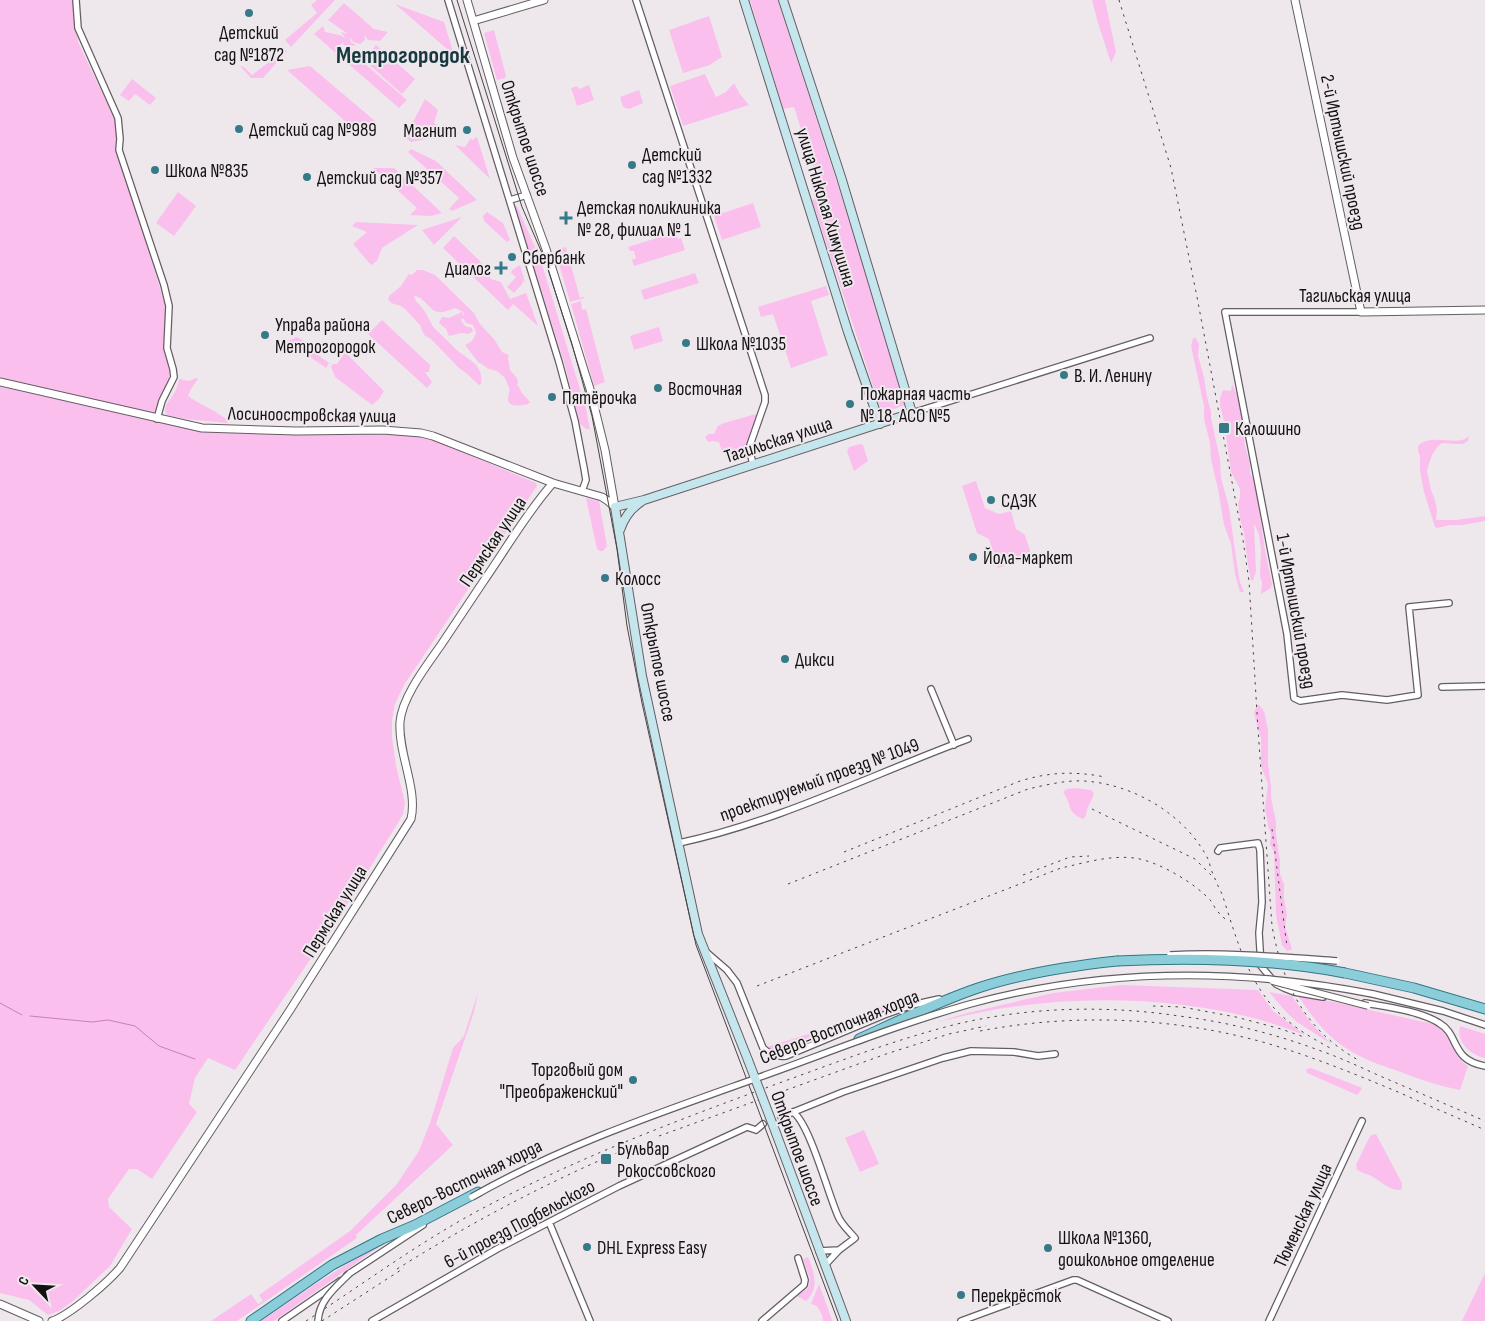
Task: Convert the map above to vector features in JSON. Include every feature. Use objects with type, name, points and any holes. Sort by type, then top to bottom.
[{"type":"main road","name":"улица Николая Химушина","points":[[744,0],[880,424]]},
{"type":"main road","name":"улица Николая Химушина","points":[[783,0],[841,178],[912,413]]},
{"type":"main road","name":"Тагильская улица","points":[[615,507],[644,500],[912,413]]},
{"type":"main road","points":[[619,532],[625,517],[644,500]]},
{"type":"main road","name":"Открытое шоссе","points":[[615,507],[642,676],[698,934],[776,1133],[846,1321]]},
{"type":"main road","name":"Северо-Восточная хорда","points":[[251,1321],[312,1277],[346,1257],[415,1225],[538,1162],[604,1134],[840,1047],[926,1008],[980,987],[1041,972],[1117,961],[1216,960],[1309,968],[1378,979],[1485,1009]]},
{"type":"street","points":[[76,0],[78,28],[118,118],[119,150],[164,285],[169,306],[167,348],[174,377],[162,401],[157,419]]},
{"type":"street","points":[[448,0],[559,362],[575,421],[586,480],[582,491]]},
{"type":"street","name":"Открытое шоссе","points":[[467,0],[513,158],[546,249],[590,389],[605,450],[615,507]]},
{"type":"street","points":[[473,21],[544,0]]},
{"type":"street","points":[[636,0],[765,395],[765,402],[750,445],[753,464]]},
{"type":"street","name":"2-й Иртышский проезд","points":[[1295,0],[1361,312]]},
{"type":"street","points":[[510,200],[527,195]]},
{"type":"street","name":"Тагильская улица","points":[[1225,312],[1485,310]]},
{"type":"street","name":"1-й Иртышский проезд","points":[[1225,312],[1287,634],[1294,698],[1300,701],[1342,695],[1387,700],[1418,694],[1409,607],[1449,603]]},
{"type":"street","name":"Тагильская улица","points":[[912,413],[1150,338]]},
{"type":"street","name":"Лосиноостровская улица","points":[[0,382],[202,428],[296,431],[383,430],[421,433],[553,483],[607,500],[615,507]]},
{"type":"street","name":"Пермская улица","points":[[52,1321],[65,1316],[120,1268],[290,1010],[411,819],[413,801],[400,737],[400,722],[406,701],[422,673],[544,492],[553,483]]},
{"type":"street","points":[[1442,687],[1485,686]]},
{"type":"street","points":[[931,689],[954,745]]},
{"type":"street","name":"проектируемый проезд № 1049","points":[[679,843],[786,810],[968,739]]},
{"type":"street","points":[[1218,851],[1220,848],[1258,843],[1262,894],[1259,933],[1261,966],[1276,984],[1294,992],[1393,1008],[1433,1020],[1446,1029],[1465,1058],[1470,1062],[1485,1066]]},
{"type":"street","points":[[705,951],[734,977],[741,990],[763,1048],[776,1056],[786,1056],[912,1005],[956,996]]},
{"type":"street","points":[[1144,960],[1169,955],[1206,953],[1337,961]]},
{"type":"street","name":"Северо-Восточная хорда","points":[[282,1321],[404,1237],[485,1189],[547,1158],[674,1108],[931,1016],[1007,995],[1076,983],[1140,976],[1258,977],[1334,986],[1373,994],[1426,1006],[1485,1025]]},
{"type":"street","points":[[1258,977],[1368,1006]]},
{"type":"street","points":[[781,1116],[842,1092],[943,1058],[972,1051],[1014,1052],[1038,1056],[1055,1054]]},
{"type":"street","points":[[792,1112],[797,1115],[811,1141],[839,1219],[854,1238],[838,1250],[825,1265]]},
{"type":"street","name":"Тюменская улица","points":[[1269,1321],[1362,1121]]},
{"type":"street","name":"6-й проезд Подбельского","points":[[372,1321],[497,1249],[620,1186],[747,1127],[756,1132],[762,1124]]},
{"type":"street","points":[[549,1222],[590,1321]]},
{"type":"street","points":[[819,1251],[838,1250]]},
{"type":"street","points":[[762,1321],[804,1285],[805,1280],[798,1258]]},
{"type":"street","points":[[318,1321],[319,1311],[323,1302],[350,1273]]},
{"type":"street","points":[[961,1321],[1073,1280],[1077,1280],[1168,1321]]},
{"type":"street","points":[[0,1304],[39,1321]]},
{"type":"shaded area","points":[[0,0],[73,0],[78,42],[114,118],[118,138],[116,151],[121,161],[166,308],[165,347],[170,371],[168,382],[160,398],[155,416],[0,378]]},
{"type":"shaded area","points":[[317,0],[335,0],[291,47],[285,40],[317,13],[311,5]]},
{"type":"shaded area","points":[[750,0],[778,0],[892,353],[905,405],[882,413],[812,200],[826,195],[818,170],[814,171],[794,107],[783,109]]},
{"type":"shaded area","points":[[1092,0],[1105,0],[1116,52],[1111,63],[1098,23]]},
{"type":"shaded area","points":[[344,3],[374,29],[388,32],[380,41],[368,40],[364,35],[365,40],[360,44],[353,42],[350,37],[351,42],[356,45],[343,45],[344,42],[339,46],[341,51],[352,49],[357,57],[407,100],[399,108],[314,34],[323,26],[325,32],[345,38],[341,32],[348,34],[328,20]]},
{"type":"shaded area","points":[[395,4],[444,22],[454,55]]},
{"type":"shaded area","points":[[709,16],[722,57],[710,65],[683,73],[669,30]]},
{"type":"shaded area","points":[[494,30],[506,76],[497,80],[484,33]]},
{"type":"shaded area","points":[[376,45],[415,79],[402,94],[364,60]]},
{"type":"shaded area","points":[[285,50],[287,51],[263,78],[251,78],[240,66],[244,67],[252,75]]},
{"type":"shaded area","points":[[310,66],[375,121],[362,136],[287,70]]},
{"type":"shaded area","points":[[705,74],[716,97],[726,92],[734,83],[749,105],[683,126],[670,86]]},
{"type":"shaded area","points":[[132,79],[156,98],[150,105],[135,94],[129,101],[120,95]]},
{"type":"shaded area","points":[[589,85],[594,100],[577,106],[571,88],[577,86],[579,89]]},
{"type":"shaded area","points":[[639,90],[643,103],[629,109],[623,107],[620,97]]},
{"type":"shaded area","points":[[425,99],[438,110],[434,123],[457,139],[438,137],[411,142],[405,137]]},
{"type":"shaded area","points":[[477,137],[490,179],[455,145],[465,147],[471,138],[472,140]]},
{"type":"shaded area","points":[[411,149],[436,161],[477,200],[452,211],[449,209],[459,198],[408,152]]},
{"type":"shaded area","points":[[373,168],[394,168],[442,213],[431,216],[410,215],[417,208]]},
{"type":"shaded area","points":[[178,192],[196,206],[174,236],[156,223]]},
{"type":"shaded area","points":[[753,203],[761,227],[722,240],[714,216]]},
{"type":"shaded area","points":[[517,206],[541,261],[586,409],[590,429],[586,429],[580,424],[564,362],[515,207]]},
{"type":"shaded area","points":[[487,212],[503,223],[510,240],[507,242],[484,221],[483,216]]},
{"type":"shaded area","points":[[462,217],[434,245],[422,230]]},
{"type":"shaded area","points":[[356,222],[418,225],[382,248],[377,261],[371,265],[353,244],[367,232],[352,226]]},
{"type":"shaded area","points":[[676,232],[678,239],[681,238],[685,250],[634,266],[632,260],[636,258],[634,251],[630,251],[628,247]]},
{"type":"shaded area","points":[[454,236],[483,264],[491,279],[501,282],[510,299],[526,293],[538,326],[513,304],[508,310],[443,248]]},
{"type":"shaded area","points":[[566,247],[580,298],[585,298],[570,302],[555,250]]},
{"type":"shaded area","points":[[520,265],[525,282],[522,281],[523,283],[514,293],[507,287],[516,277],[511,273],[512,270]]},
{"type":"shaded area","points":[[417,270],[423,270],[435,275],[474,313],[480,324],[494,339],[502,352],[509,355],[510,370],[517,378],[517,384],[522,393],[530,402],[528,404],[515,405],[509,403],[508,396],[510,390],[505,378],[497,371],[489,369],[478,362],[465,345],[471,341],[476,332],[473,325],[466,323],[463,318],[461,320],[465,326],[472,328],[473,331],[469,334],[461,333],[449,336],[446,329],[439,323],[442,317],[449,318],[462,312],[464,316],[464,313],[456,308],[443,312],[433,310],[421,299],[414,296],[435,329],[478,368],[481,377],[481,384],[479,385],[459,368],[431,339],[424,335],[420,325],[405,309],[391,303],[388,299],[389,296],[401,286],[409,274],[412,275]]},
{"type":"shaded area","points":[[695,273],[699,283],[644,300],[641,290]]},
{"type":"shaded area","points":[[826,286],[829,295],[811,301],[828,355],[791,368],[773,314],[761,317],[758,307]]},
{"type":"shaded area","points":[[581,301],[582,310],[586,309],[605,382],[594,386],[571,304]]},
{"type":"shaded area","points":[[382,320],[430,365],[429,372],[425,372],[432,382],[427,388],[368,334]]},
{"type":"shaded area","points":[[659,327],[663,341],[634,350],[630,336]]},
{"type":"shaded area","points":[[297,337],[312,346],[315,343],[320,346],[315,353],[329,363],[326,368],[287,341]]},
{"type":"shaded area","points":[[1195,337],[1199,344],[1198,356],[1211,411],[1220,459],[1221,478],[1229,507],[1240,582],[1244,592],[1240,592],[1235,574],[1231,544],[1224,525],[1211,459],[1210,443],[1204,419],[1204,406],[1191,346]]},
{"type":"shaded area","points":[[345,352],[384,391],[372,405],[335,377],[331,367],[333,364],[337,364]]},
{"type":"shaded area","points":[[179,379],[189,381],[198,379],[188,396],[219,414],[228,421],[227,423],[186,419],[166,414],[166,406],[175,392]]},
{"type":"shaded area","points":[[1232,384],[1245,423],[1245,446],[1250,464],[1250,473],[1254,480],[1257,495],[1272,584],[1271,588],[1261,594],[1261,549],[1259,535],[1254,523],[1256,571],[1253,581],[1251,580],[1240,519],[1238,503],[1240,489],[1231,472],[1220,406],[1223,390],[1231,391]]},
{"type":"shaded area","points":[[0,386],[158,421],[243,431],[384,435],[419,434],[536,483],[537,486],[404,685],[395,704],[392,720],[392,737],[396,766],[405,803],[403,814],[398,823],[339,917],[235,1070],[208,1058],[195,1078],[189,1104],[197,1112],[152,1179],[137,1169],[129,1169],[108,1199],[109,1207],[132,1229],[110,1266],[73,1301],[59,1311],[48,1315],[29,1300],[0,1293]]},
{"type":"shaded area","points":[[756,414],[758,418],[749,450],[742,449],[739,451],[738,456],[728,456],[722,451],[719,442],[708,442],[705,437],[709,434],[714,434],[718,426],[724,423]]},
{"type":"shaded area","points":[[1469,436],[1468,441],[1463,444],[1442,443],[1432,455],[1427,470],[1437,510],[1436,520],[1456,520],[1485,516],[1485,521],[1437,528],[1435,527],[1424,492],[1418,446],[1430,440],[1458,441]]},
{"type":"shaded area","points":[[863,445],[868,461],[854,471],[847,451],[849,447]]},
{"type":"shaded area","points":[[976,481],[985,508],[999,514],[1011,511],[1016,529],[1025,535],[1032,557],[998,568],[989,539],[977,533],[962,486]]},
{"type":"shaded area","points":[[586,498],[599,501],[607,546],[603,551],[597,549]]},
{"type":"shaded area","points":[[1257,705],[1263,710],[1268,729],[1268,764],[1271,798],[1276,822],[1280,874],[1284,884],[1287,915],[1285,926],[1292,949],[1287,951],[1282,945],[1276,915],[1274,852],[1270,844],[1271,835],[1265,808],[1268,784],[1261,766],[1261,739],[1254,713]]},
{"type":"shaded area","points":[[1067,789],[1091,790],[1094,793],[1086,816],[1083,819],[1074,814],[1063,792]]},
{"type":"shaded area","points":[[1122,985],[1258,990],[1273,1011],[1305,1035],[1261,1020],[1224,1011],[1193,1006],[1130,1001],[1066,1001],[1035,1004],[937,1022],[1053,993]]},
{"type":"shaded area","points":[[478,992],[474,1012],[436,1124],[453,1145],[356,1235],[357,1238],[237,1321],[211,1321],[251,1294],[258,1304],[263,1301],[259,1295],[350,1231],[397,1184],[419,1151],[431,1120],[453,1048],[464,1036]]},
{"type":"shaded area","points":[[1269,992],[1292,996],[1311,1023],[1331,1044],[1297,1022]]},
{"type":"shaded area","points":[[1297,994],[1433,1024],[1440,1028],[1445,1033],[1458,1057],[1468,1066],[1460,1090],[1413,1077],[1350,1051],[1325,1031]]},
{"type":"shaded area","points":[[908,995],[909,1001],[791,1049],[779,1051],[767,1047],[856,1019],[889,1002]]},
{"type":"shaded area","points":[[1460,1026],[1485,1034],[1485,1058],[1474,1054],[1465,1047],[1460,1037]]},
{"type":"shaded area","points":[[1311,1068],[1362,1088],[1357,1095],[1307,1073],[1306,1069]]},
{"type":"shaded area","points":[[864,1130],[879,1164],[860,1172],[845,1138]]},
{"type":"shaded area","points":[[1376,1134],[1402,1183],[1402,1189],[1400,1190],[1389,1187],[1357,1170],[1356,1165],[1368,1140],[1371,1135]]},
{"type":"shaded area","points":[[379,1247],[274,1321],[261,1321],[333,1273]]},
{"type":"shaded area","points":[[808,1257],[814,1274],[814,1285],[813,1291],[806,1301],[797,1296],[808,1288],[810,1279],[803,1259]]},
{"type":"shaded area","points":[[1485,1273],[1485,1321],[1462,1321]]},
{"type":"shaded area","points":[[819,1284],[833,1321],[823,1321],[817,1306],[811,1304]]},
{"type":"waterway","points":[[0,1003],[22,1015]]},
{"type":"waterway","points":[[30,1016],[92,1022],[108,1020],[135,1026],[159,1046],[195,1059]]},
{"type":"tram line","points":[[457,0],[522,207],[545,260],[572,344],[592,416],[617,549],[627,626],[642,703],[696,945],[838,1321]]},
{"type":"railway","points":[[1119,0],[1171,168],[1243,540],[1249,581],[1272,926],[1282,967],[1299,1004],[1323,1034],[1339,1048],[1358,1060]]},
{"type":"railway","points":[[844,852],[1020,781],[1062,773],[1105,777]]},
{"type":"railway","points":[[788,884],[1028,789],[1077,781],[1102,783],[1121,788],[1156,804],[1186,828],[1208,859],[1245,961],[1258,986],[1272,1006],[1288,1021],[1332,1049]]},
{"type":"railway","points":[[1092,809],[1195,859],[1211,875]]},
{"type":"railway","points":[[1272,829],[1287,947]]},
{"type":"railway","points":[[1023,875],[1070,857],[1089,856]]},
{"type":"railway","points":[[757,986],[1061,868],[1106,859],[1134,858],[1165,868],[1196,887],[1211,901],[1227,922]]},
{"type":"railway","points":[[1153,1006],[1182,1007],[1236,1017],[1304,1037]]},
{"type":"railway","points":[[306,1321],[465,1218],[561,1170],[670,1124],[847,1058],[935,1030],[984,1018],[1040,1011],[1096,1009],[1151,1012],[1233,1025],[1287,1039],[1328,1054],[1485,1121]]},
{"type":"railway","points":[[980,1031],[1051,1022],[1124,1020],[1160,1023],[1231,1034],[1283,1048],[1333,1066],[1485,1130]]},
{"type":"railway","points":[[659,1136],[886,1054],[949,1034],[986,1026]]},
{"type":"railway","points":[[397,1269],[456,1233],[517,1200],[611,1155],[643,1142]]},
{"type":"railway","points":[[322,1321],[404,1268]]},
{"type":"place","name":"Детский сад №1872","points":[[249,13]]},
{"type":"place","name":"Детский сад №989","points":[[239,129]]},
{"type":"place","name":"Магнит","points":[[467,130]]},
{"type":"place","name":"Детский сад №1332","points":[[632,165]]},
{"type":"place","name":"Школа №835","points":[[155,170]]},
{"type":"place","name":"Детский сад №357","points":[[307,177]]},
{"type":"place","name":"Детская поликлиника № 28, филиал № 1","points":[[566,218]]},
{"type":"place","name":"Сбербанк","points":[[512,257]]},
{"type":"place","name":"Диалог","points":[[501,268]]},
{"type":"place","name":"Управа района Метрогородок","points":[[265,335]]},
{"type":"place","name":"Школа №1035","points":[[686,343]]},
{"type":"place","name":"В. И. Ленину","points":[[1064,375]]},
{"type":"place","name":"Восточная","points":[[658,388]]},
{"type":"place","name":"Пятёрочка","points":[[552,397]]},
{"type":"place","name":"Пожарная часть № 18, АСО №5","points":[[850,404]]},
{"type":"place","name":"Калошино","points":[[1224,428]]},
{"type":"place","name":"СДЭК","points":[[991,500]]},
{"type":"place","name":"Йола-маркет","points":[[973,557]]},
{"type":"place","name":"Колосс","points":[[605,578]]},
{"type":"place","name":"Дикси","points":[[785,659]]},
{"type":"place","name":"Торговый дом \"Преображенский\"","points":[[633,1080]]},
{"type":"place","name":"Бульвар Рокоссовского","points":[[606,1159]]},
{"type":"place","name":"DHL Express Easy","points":[[587,1247]]},
{"type":"place","name":"Школа №1360, дошкольное отделение","points":[[1048,1248]]},
{"type":"place","name":"Перекрёсток","points":[[961,1295]]},
{"type":"district","name":"Метрогородок","points":[[403,55]]}]
